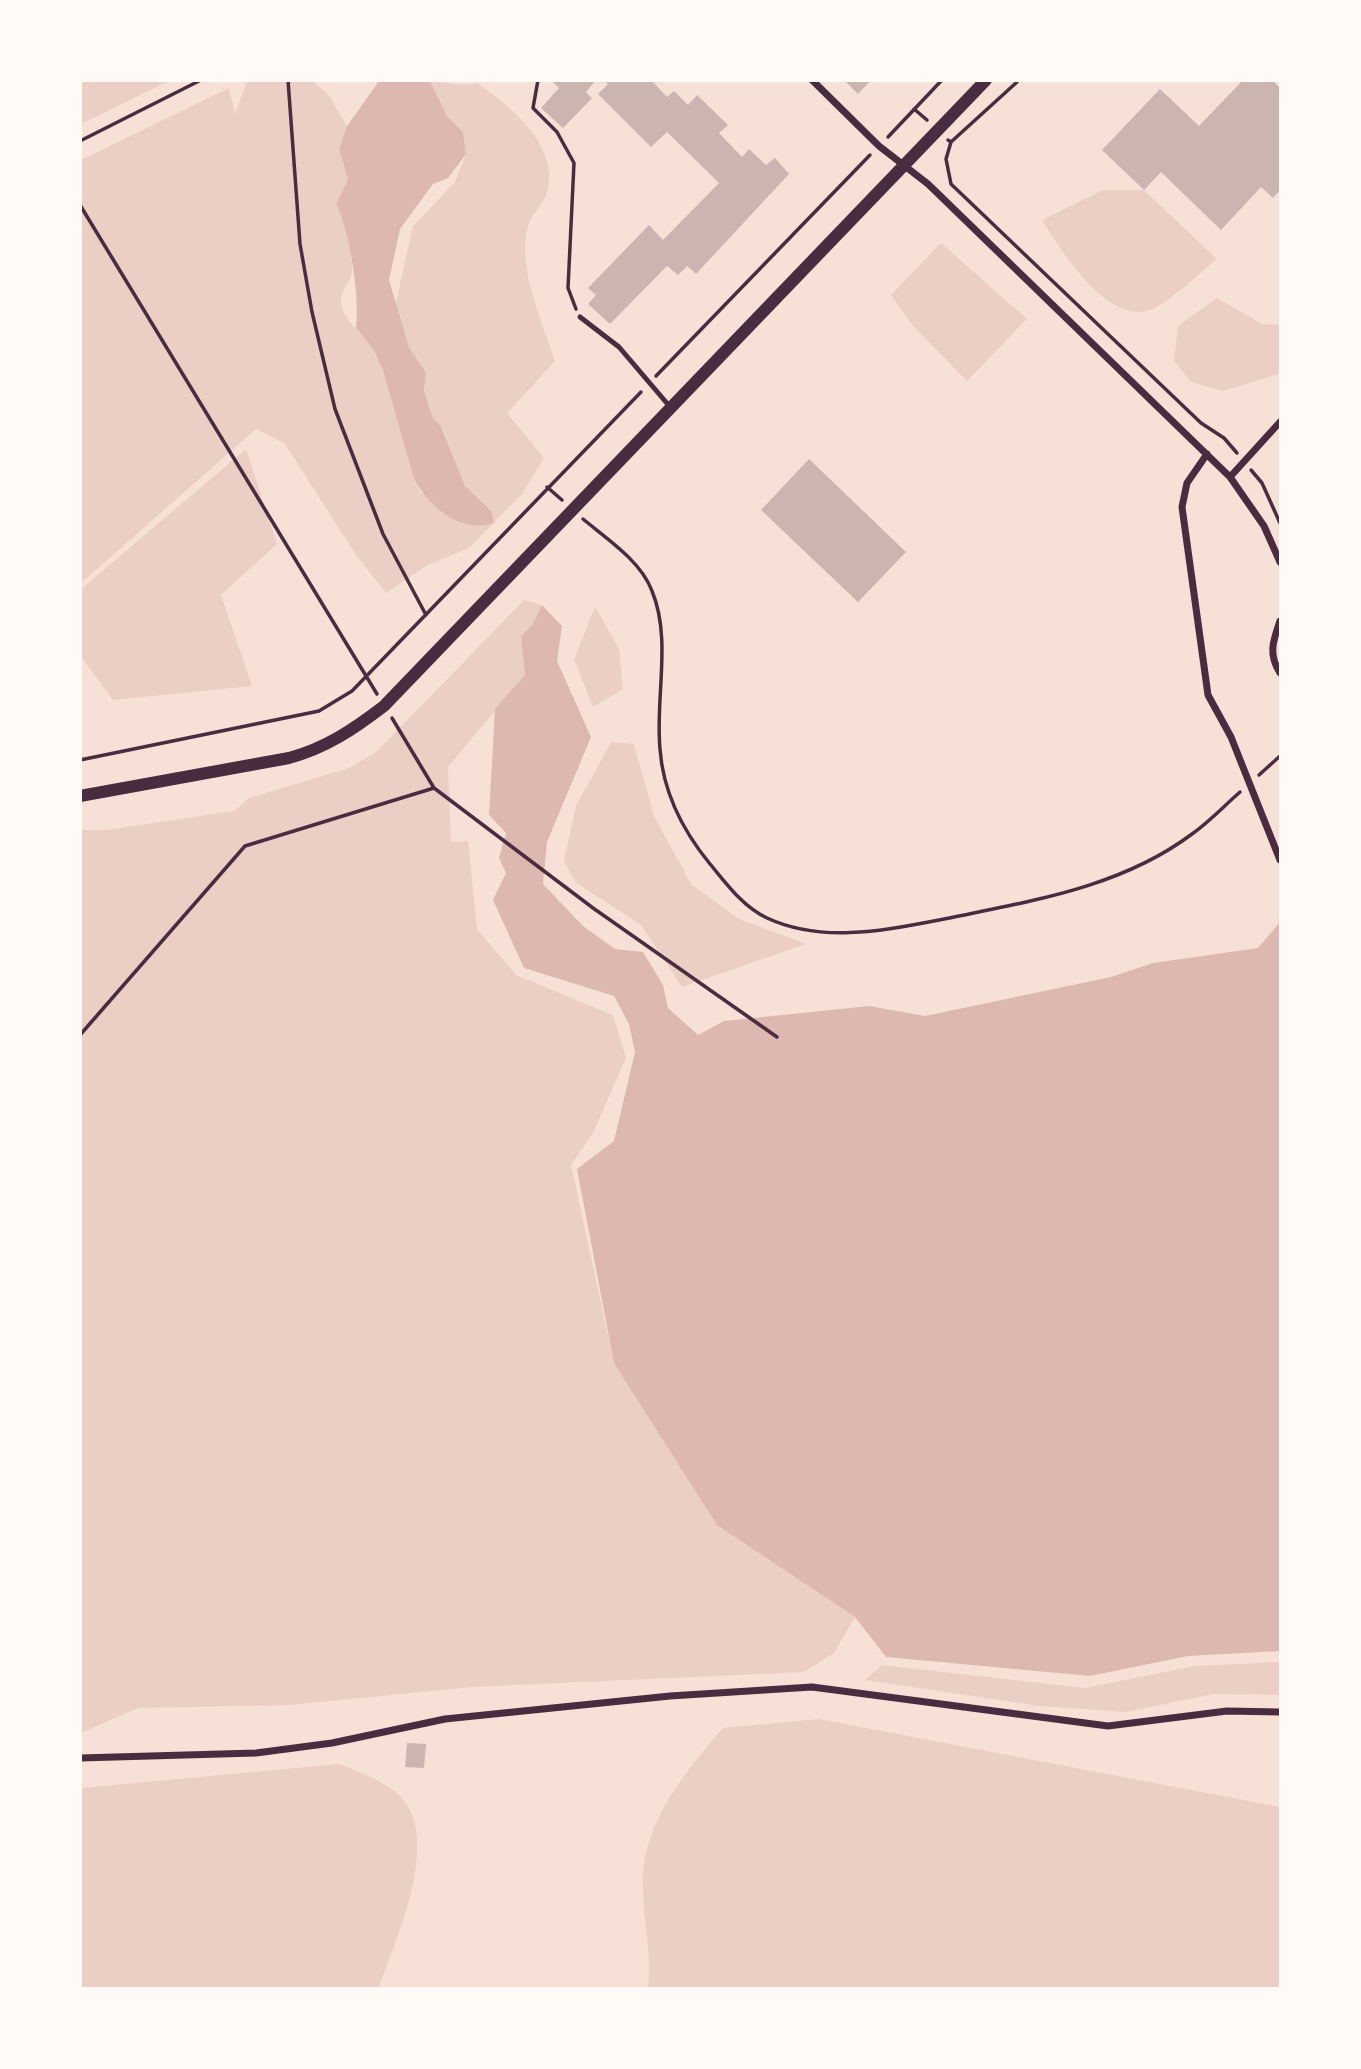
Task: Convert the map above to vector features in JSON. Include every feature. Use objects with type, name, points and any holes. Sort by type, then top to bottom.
[{"type":"street","points":[[812,80],[879,146],[928,184],[1230,477],[1264,526],[1280,562]]},
{"type":"street","points":[[80,796],[320,750],[384,706],[986,80]]},
{"type":"street","points":[[1230,477],[1280,422]]},
{"type":"street","points":[[1207,454],[1187,483],[1182,507],[1208,695],[1231,737],[1280,860]]},
{"type":"street","points":[[1280,621],[1271,646],[1274,663],[1280,673]]},
{"type":"street","points":[[80,1758],[256,1753],[332,1744],[444,1719],[670,1696],[812,1687],[1108,1726],[1227,1710],[1280,1712]]},
{"type":"lane","points":[[580,317],[651,382],[671,408]]},
{"type":"path","points":[[80,141],[201,80]]},
{"type":"path","points":[[288,80],[300,244],[312,312],[335,409],[383,534],[426,615]]},
{"type":"path","points":[[538,80],[533,108],[557,132],[574,163],[568,288],[580,317]]},
{"type":"path","points":[[80,760],[319,711],[352,691],[942,80]]},
{"type":"path","points":[[1017,82],[951,142],[946,159],[951,184],[1201,423],[1224,438],[1262,483],[1280,523]]},
{"type":"path","points":[[914,109],[951,142]]},
{"type":"path","points":[[80,205],[434,788],[593,908],[777,1037]]},
{"type":"path","points":[[547,487],[635,564],[652,589],[661,622],[659,746],[667,786],[693,843],[741,900],[766,918],[822,933],[879,932],[1053,896],[1111,879],[1193,834],[1280,755]]},
{"type":"path","points":[[80,1035],[245,846],[434,788]]},
{"type":"shaded area","points":[[81,80],[169,80],[169,81],[81,124]]},
{"type":"shaded area","points":[[247,81],[312,81],[328,94],[347,126],[339,149],[348,179],[336,204],[351,257],[351,277],[341,302],[344,313],[374,350],[381,363],[414,479],[421,493],[492,512],[465,486],[442,427],[433,418],[424,391],[426,373],[409,347],[395,307],[413,226],[455,182],[466,154],[463,132],[447,116],[430,81],[462,85],[477,83],[504,103],[530,129],[547,159],[547,193],[532,217],[525,242],[532,294],[555,361],[507,413],[544,458],[522,494],[469,548],[426,566],[386,593],[356,555],[285,444],[256,429],[81,583],[81,160],[229,88],[235,114]]},
{"type":"shaded area","points":[[379,81],[430,81],[447,116],[463,132],[466,154],[448,178],[433,184],[400,229],[389,280],[409,347],[426,373],[424,391],[433,418],[441,426],[465,486],[492,512],[494,523],[470,525],[447,516],[420,489],[414,479],[383,370],[374,350],[356,328],[357,300],[353,265],[346,231],[336,204],[348,179],[339,149],[347,126]]},
{"type":"shaded area","points":[[1103,190],[1144,190],[1217,259],[1177,293],[1153,309],[1136,312],[1119,307],[1088,283],[1042,220]]},
{"type":"shaded area","points":[[941,243],[1027,319],[967,381],[912,325],[891,295]]},
{"type":"shaded area","points":[[1217,298],[1262,324],[1280,325],[1279,374],[1223,391],[1191,382],[1174,361],[1178,326]]},
{"type":"shaded area","points":[[246,449],[277,544],[221,595],[252,686],[113,700],[82,658],[80,590]]},
{"type":"shaded area","points":[[524,600],[542,605],[532,625],[521,636],[525,675],[448,767],[451,842],[468,841],[477,929],[516,975],[613,1015],[626,1058],[593,1133],[571,1165],[614,1363],[793,1574],[855,1617],[834,1653],[804,1672],[472,1687],[290,1705],[138,1708],[81,1733],[81,830],[107,830],[234,811],[249,798],[349,768],[376,752]]},
{"type":"shaded area","points":[[542,605],[562,626],[557,661],[591,737],[547,842],[543,884],[583,926],[615,949],[643,952],[663,985],[668,1008],[698,1035],[724,1021],[869,1006],[925,1016],[1111,977],[1153,963],[1258,948],[1280,922],[1280,1651],[1188,1656],[1090,1676],[886,1657],[855,1617],[717,1525],[614,1363],[577,1169],[614,1141],[635,1052],[629,1024],[614,996],[524,968],[493,900],[506,873],[499,858],[506,833],[489,815],[495,709],[525,675],[521,636],[532,625]]},
{"type":"shaded area","points":[[595,607],[619,649],[623,689],[593,707],[574,659]]},
{"type":"shaded area","points":[[611,742],[634,744],[654,816],[691,884],[739,919],[806,944],[682,987],[641,925],[575,882],[564,861],[576,806]]},
{"type":"shaded area","points":[[1280,1662],[1280,1695],[1214,1694],[1126,1712],[1040,1706],[865,1680],[882,1665],[1085,1688],[1195,1666]]},
{"type":"shaded area","points":[[819,1719],[1280,1807],[1280,1988],[648,1988],[644,1868],[656,1823],[679,1783],[723,1728]]},
{"type":"shaded area","points":[[339,1764],[380,1781],[401,1797],[412,1816],[417,1838],[411,1891],[379,1988],[81,1988],[81,1788]]},
{"type":"building","points":[[551,80],[596,80],[586,92],[592,98],[563,128],[541,108],[559,88]]},
{"type":"building","points":[[604,80],[651,80],[667,97],[674,91],[688,105],[697,95],[728,125],[719,133],[742,157],[749,149],[766,165],[775,158],[789,174],[696,274],[687,266],[678,275],[667,266],[610,324],[588,304],[596,295],[588,288],[649,225],[663,240],[719,183],[667,132],[651,147],[598,94],[608,84]]},
{"type":"building","points":[[844,80],[871,80],[858,94]]},
{"type":"building","points":[[1243,80],[1272,80],[1280,88],[1280,190],[1273,198],[1261,187],[1221,230],[1161,172],[1144,190],[1102,150],[1160,89],[1199,126]]},
{"type":"building","points":[[809,459],[906,552],[858,602],[761,510]]},
{"type":"building","points":[[407,1743],[426,1744],[424,1768],[405,1767]]}]
